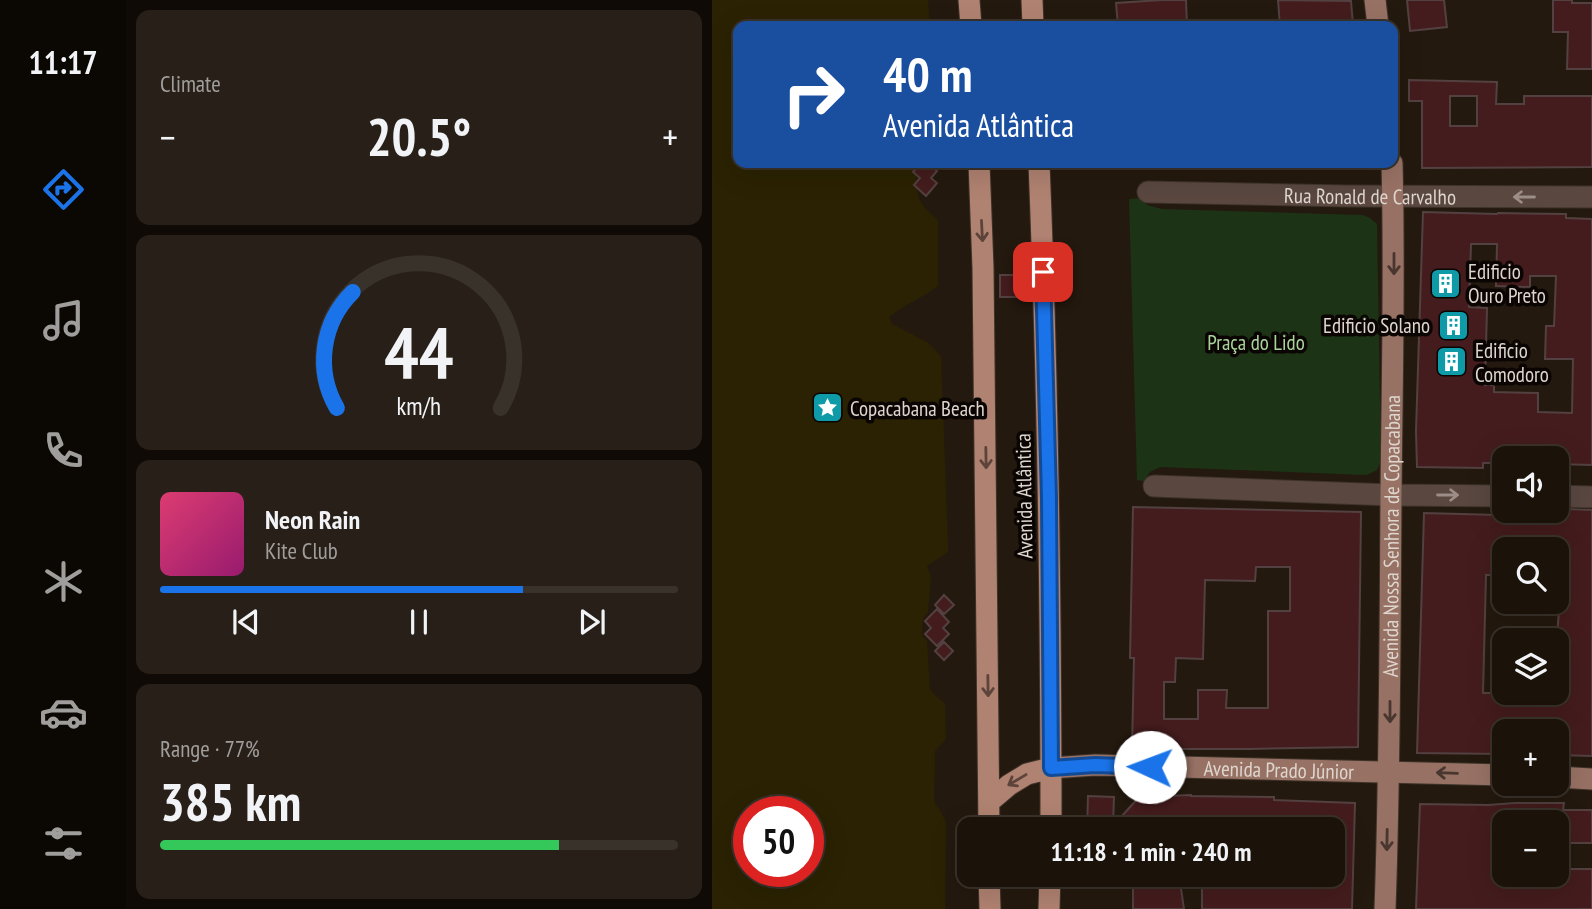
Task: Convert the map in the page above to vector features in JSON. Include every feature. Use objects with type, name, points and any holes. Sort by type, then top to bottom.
[{"type":"highway","points":[[969,0],[971,21]]},
{"type":"highway","points":[[1032,0],[1033,21]]},
{"type":"highway","name":"Avenida Atlântica","points":[[979,168],[983,268],[989,817]]},
{"type":"highway","name":"Avenida Atlântica","points":[[1039,168],[1049,498],[1051,817]]},
{"type":"highway","points":[[989,802],[1027,774],[1051,768]]},
{"type":"highway","points":[[989,887],[990,909]]},
{"type":"highway","points":[[1049,909],[1050,887]]},
{"type":"main road","points":[[1375,0],[1377,21]]},
{"type":"main road","name":"Avenida Nossa Senhora de Copacabana","points":[[1385,909],[1389,772],[1392,168]]},
{"type":"main road","name":"Avenida Prado Júnior","points":[[1051,768],[1095,765],[1492,775]]},
{"type":"main road","points":[[1569,778],[1592,779]]},
{"type":"street","name":"Rua Ronald de Carvalho","points":[[1148,192],[1592,197]]},
{"type":"street","points":[[1154,486],[1492,496]]},
{"type":"street","points":[[1569,496],[1592,496]]},
{"type":"green space","name":"Praça do Lido","points":[[1141,198],[1147,205],[1162,209],[1363,215],[1377,224],[1381,461],[1377,470],[1367,475],[1160,467],[1150,472],[1144,481],[1137,480],[1129,199]]},
{"type":"sand","name":"Copacabana Beach","points":[[712,0],[928,0],[930,21],[733,21],[733,168],[917,168],[920,201],[938,220],[938,286],[889,317],[892,324],[927,342],[941,356],[948,552],[927,566],[931,577],[928,612],[923,619],[922,635],[927,641],[930,690],[945,704],[946,739],[935,751],[934,800],[946,824],[945,909],[712,909]]},
{"type":"building","points":[[1186,0],[1187,21],[1118,21],[1116,3]]},
{"type":"building","points":[[1278,0],[1351,1],[1353,21],[1280,21]]},
{"type":"building","points":[[1407,0],[1444,0],[1447,27],[1410,31]]},
{"type":"building","points":[[1553,0],[1592,3],[1592,69],[1567,69],[1568,32],[1553,32]]},
{"type":"building","points":[[1409,80],[1497,82],[1496,104],[1524,104],[1524,96],[1592,96],[1592,167],[1422,168],[1422,101],[1409,101]],"holes":[[[1450,96],[1477,96],[1477,126],[1450,126]]]},
{"type":"building","points":[[917,168],[934,168],[937,171],[931,178],[937,183],[926,196],[914,185],[920,178],[913,172]]},
{"type":"building","points":[[1423,212],[1566,214],[1566,218],[1592,219],[1592,465],[1569,464],[1569,446],[1492,446],[1492,463],[1483,463],[1483,468],[1417,467]],"holes":[[[1471,244],[1497,244],[1496,286],[1530,287],[1530,276],[1556,276],[1554,326],[1546,326],[1545,359],[1573,359],[1572,413],[1538,412],[1538,393],[1494,392],[1494,385],[1485,385],[1487,308],[1469,307]]]},
{"type":"building","points":[[1000,275],[1025,275],[1024,297],[1000,297]]},
{"type":"building","points":[[1133,507],[1361,512],[1358,747],[1132,749],[1134,658],[1130,658]],"holes":[[[1256,567],[1290,567],[1290,611],[1268,611],[1268,708],[1226,708],[1227,690],[1198,690],[1198,719],[1164,719],[1164,682],[1175,682],[1176,658],[1203,659],[1205,580],[1255,581]]]},
{"type":"building","points":[[1569,509],[1592,510],[1592,756],[1569,755],[1569,719],[1492,719],[1492,754],[1417,753],[1424,513],[1492,515],[1492,523],[1569,523]],"holes":[[[1492,537],[1569,537],[1569,614],[1559,614],[1558,628],[1569,628],[1569,705],[1492,705],[1492,693],[1483,693],[1486,575],[1492,575]]]},
{"type":"building","points":[[944,595],[954,605],[944,614],[935,605]]},
{"type":"building","points":[[937,609],[949,622],[943,628],[949,634],[937,646],[925,634],[931,628],[925,621]]},
{"type":"building","points":[[944,642],[953,651],[944,660],[935,651]]},
{"type":"building","points":[[1088,796],[1114,797],[1113,817],[1087,817]]},
{"type":"building","points":[[1139,797],[1274,797],[1274,800],[1355,803],[1352,909],[1202,909],[1202,887],[1345,887],[1345,817],[1121,817]]},
{"type":"building","points":[[1564,803],[1563,810],[1492,810],[1492,887],[1569,887],[1569,869],[1592,869],[1592,909],[1416,909],[1420,804]]},
{"type":"building","points":[[1569,810],[1592,810],[1592,843],[1569,843]]},
{"type":"building","points":[[1133,887],[1181,887],[1184,909],[1133,909]]},
{"type":"place","name":"Edificio Ouro Preto","points":[[1445,283]]},
{"type":"place","name":"Edificio Solano","points":[[1453,325]]},
{"type":"place","name":"Edificio Comodoro","points":[[1452,362]]},
{"type":"place","name":"Copacabana Beach","points":[[827,408]]},
{"type":"route","points":[[1043,272],[1049,498],[1051,768],[1095,765],[1150,767]]}]
